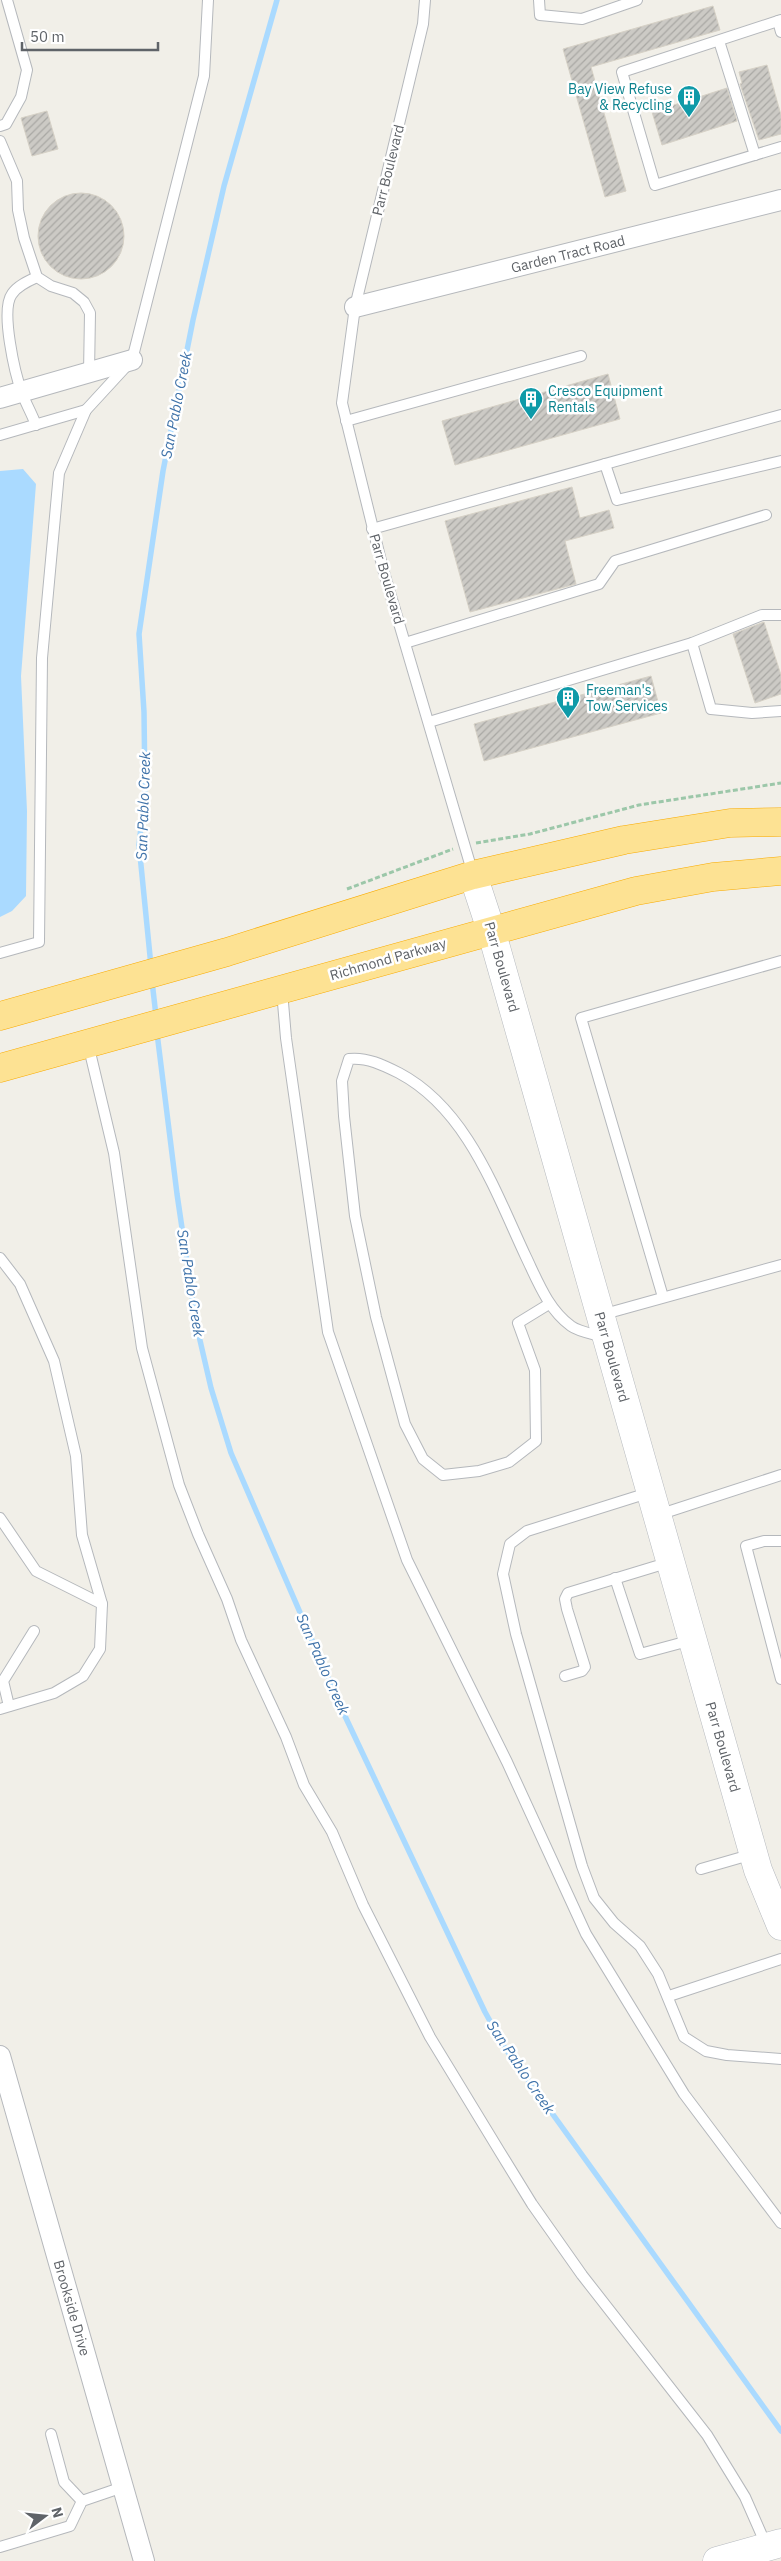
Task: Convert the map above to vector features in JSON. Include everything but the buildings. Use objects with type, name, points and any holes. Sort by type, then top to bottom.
[{"type":"highway","points":[[0,1016],[227,952],[473,875],[624,840],[730,824],[781,822]]},
{"type":"highway","name":"Richmond Parkway","points":[[0,1068],[636,891],[713,876],[781,871]]},
{"type":"street","name":"Garden Tract Road","points":[[355,307],[781,200]]},
{"type":"street","points":[[0,398],[132,360]]},
{"type":"street","name":"Parr Boulevard","points":[[473,875],[491,930],[754,1854],[781,1926]]},
{"type":"street","name":"Brookside Drive","points":[[0,2056],[144,2561]]},
{"type":"street","points":[[717,2561],[774,2545]]},
{"type":"lane","points":[[0,126],[6,124],[21,98],[27,70],[7,0]]},
{"type":"lane","points":[[0,953],[39,942],[42,658],[59,473],[86,410],[132,360],[204,76],[208,0]]},
{"type":"lane","name":"Parr Boulevard","points":[[425,0],[423,24],[355,307],[342,403],[372,529],[473,875]]},
{"type":"lane","points":[[539,0],[540,15],[582,19],[637,0]]},
{"type":"lane","points":[[781,32],[779,21],[622,72],[655,185],[781,147]]},
{"type":"lane","points":[[719,41],[755,155]]},
{"type":"lane","points":[[0,141],[17,181],[18,210],[24,238],[37,277],[51,286],[73,293],[84,302],[90,313],[89,373]]},
{"type":"lane","points":[[36,424],[22,392],[10,337],[7,308],[11,295],[24,283],[37,277]]},
{"type":"lane","points":[[346,421],[581,356]]},
{"type":"lane","points":[[0,435],[86,410]]},
{"type":"lane","points":[[372,529],[781,415]]},
{"type":"lane","points":[[605,464],[617,500],[781,461]]},
{"type":"lane","points":[[405,643],[599,584],[615,560],[766,515]]},
{"type":"lane","points":[[429,722],[692,642],[762,615],[781,615]]},
{"type":"lane","points":[[692,642],[711,709],[752,713],[781,711]]},
{"type":"lane","points":[[664,1297],[581,1018],[781,961]]},
{"type":"lane","points":[[282,988],[286,1038],[328,1332],[407,1560],[507,1762],[586,1934],[684,2094],[781,2223]]},
{"type":"lane","points":[[88,1044],[114,1153],[142,1348],[179,1485],[198,1534],[227,1599],[241,1640],[286,1737],[304,1785],[332,1832],[363,1905],[430,2037],[504,2159],[582,2275],[707,2435],[774,2545]]},
{"type":"lane","points":[[549,1304],[518,1324],[535,1370],[536,1441],[509,1462],[479,1471],[443,1475],[423,1459],[405,1424],[376,1317],[355,1216],[344,1116],[342,1081],[349,1059],[362,1058],[386,1066],[418,1083],[452,1116],[478,1158],[549,1304],[572,1328],[604,1326],[664,1297],[781,1265]]},
{"type":"lane","points":[[0,1258],[20,1284],[54,1361],[76,1456],[82,1535],[102,1604],[100,1648],[83,1676],[54,1693],[4,1707],[3,1681],[34,1631]]},
{"type":"lane","points":[[781,1475],[527,1531],[510,1544],[503,1574],[516,1634],[582,1866],[594,1898],[614,1923],[640,1946],[669,1996],[676,2022],[684,2037],[706,2051],[727,2055],[781,2059]]},
{"type":"lane","points":[[0,1518],[36,1571],[102,1604]]},
{"type":"lane","points":[[781,1542],[764,1541],[746,1546],[781,1679]]},
{"type":"lane","points":[[565,1676],[582,1671],[585,1667],[567,1609],[565,1599],[568,1593],[671,1562]]},
{"type":"lane","points":[[615,1578],[640,1654],[693,1640]]},
{"type":"lane","points":[[701,1869],[754,1854]]},
{"type":"lane","points":[[669,1996],[781,1959]]},
{"type":"lane","points":[[51,2434],[64,2482],[82,2501]]},
{"type":"lane","points":[[0,2546],[70,2526],[82,2501],[122,2487]]},
{"type":"water","points":[[23,469],[36,484],[21,676],[27,811],[26,896],[12,911],[0,917],[0,471]]},
{"type":"waterway","name":"San Pablo Creek","points":[[151,966],[139,845],[145,790],[144,712],[139,634],[163,471],[193,320],[224,186],[277,0]]},
{"type":"waterway","name":"San Pablo Creek","points":[[152,981],[156,1016]]},
{"type":"waterway","name":"San Pablo Creek","points":[[157,1033],[177,1194],[196,1323],[211,1388],[231,1453],[344,1714],[485,2012],[505,2048],[781,2431]]},
{"type":"place","name":"Bay View Refuse & Recycling","points":[[689,118]]},
{"type":"place","name":"Cresco Equipment Rentals","points":[[531,420]]},
{"type":"place","name":"Freeman's Tow Services","points":[[568,719]]}]
